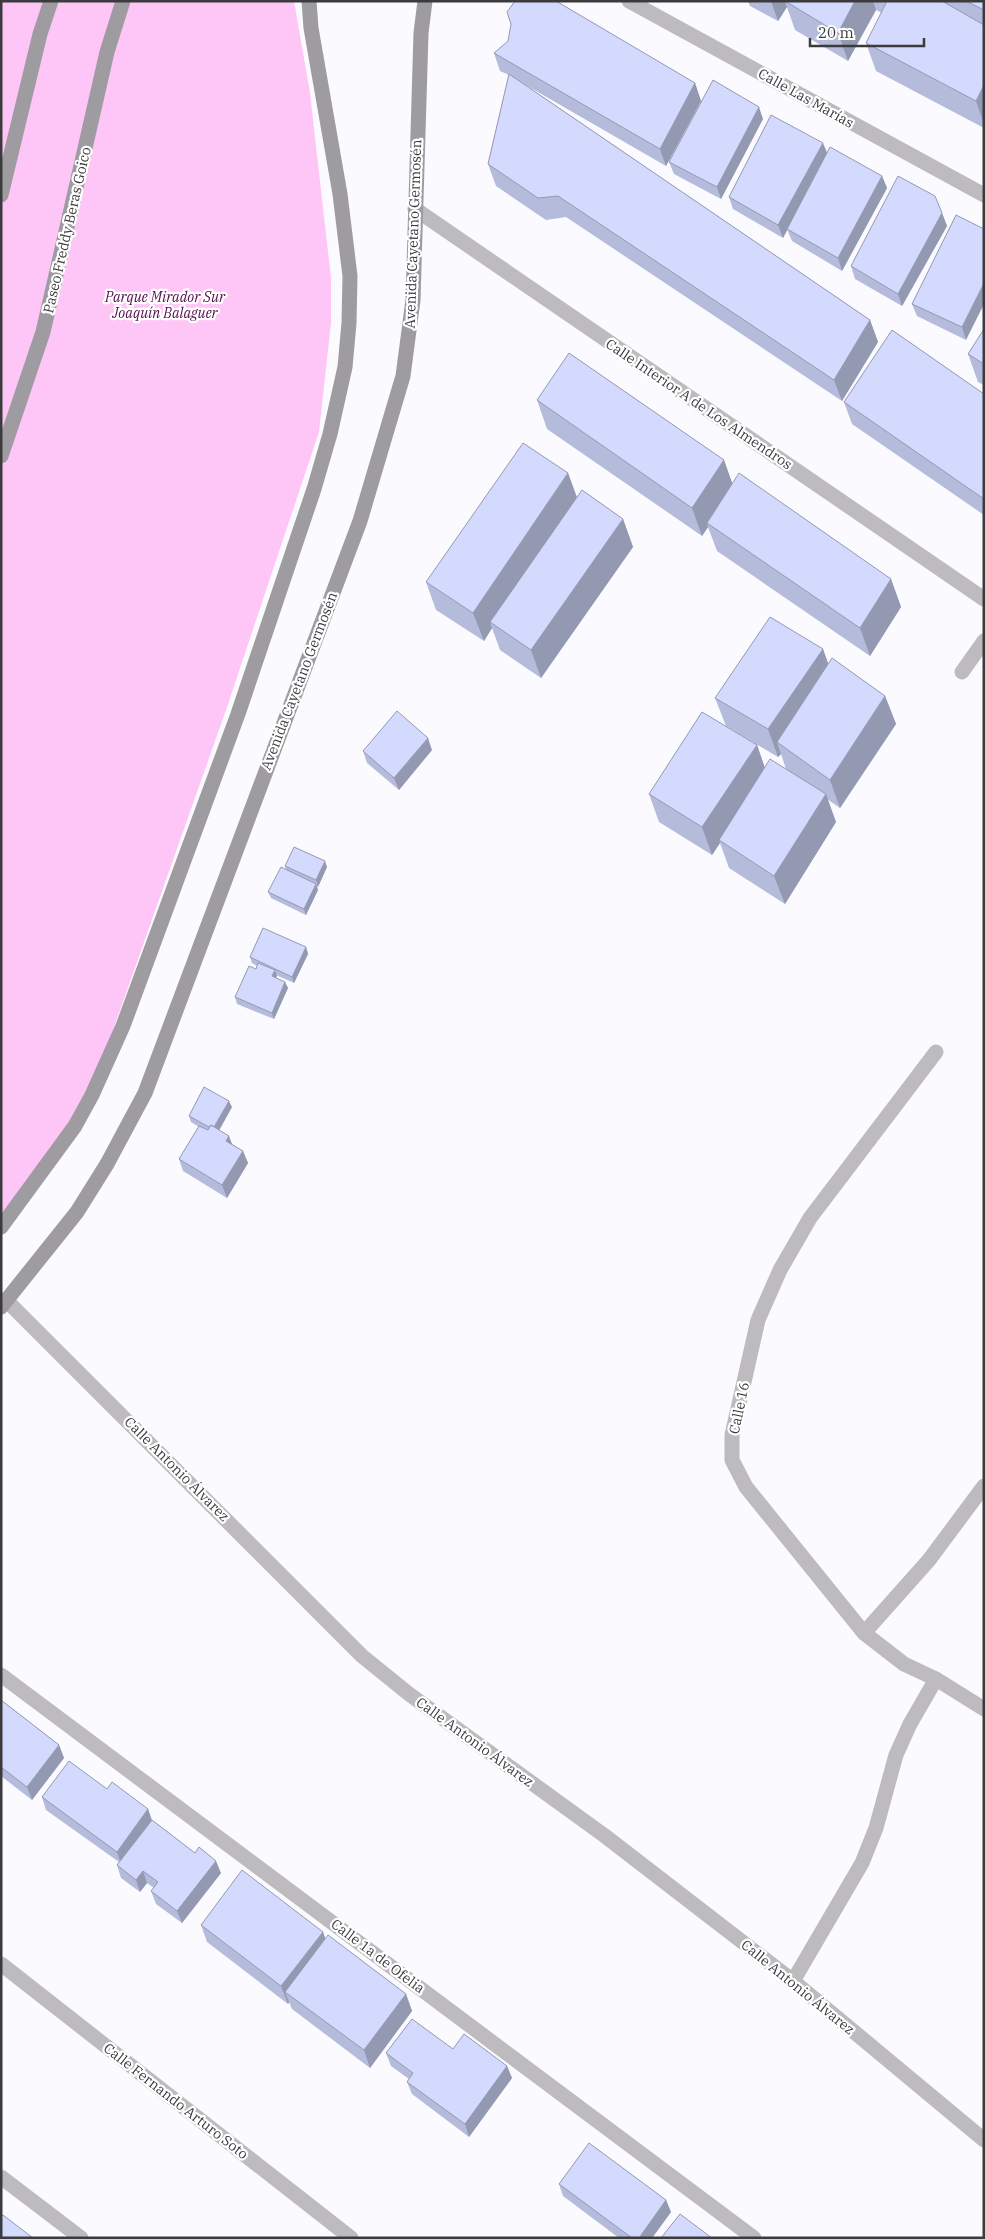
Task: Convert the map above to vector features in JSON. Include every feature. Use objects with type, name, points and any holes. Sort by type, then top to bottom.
[{"type":"street","points":[[1,195],[40,34],[51,1]]},
{"type":"street","name":"Paseo Freddy Beras Goico","points":[[1,456],[43,332],[107,52],[123,1]]},
{"type":"street","points":[[1,1227],[75,1126],[92,1095],[123,1026],[238,714],[314,489],[330,434],[345,367],[349,323],[350,276],[340,194],[309,1]]},
{"type":"street","name":"Avenida Cayetano Germosén","points":[[4,1303],[77,1212],[107,1164],[145,1093],[360,521],[403,376],[413,300],[421,33],[425,1]]},
{"type":"street","name":"Calle Las Marías","points":[[629,1],[984,195]]},
{"type":"street","name":"Calle Interior A de Los Almendros","points":[[415,208],[984,599]]},
{"type":"street","points":[[962,672],[984,641]]},
{"type":"street","name":"Calle 16","points":[[936,1052],[810,1218],[780,1270],[758,1320],[732,1435],[732,1460],[746,1487],[864,1633],[904,1664],[936,1679],[984,1709]]},
{"type":"street","name":"Calle Antonio Álvarez","points":[[4,1303],[362,1656],[409,1694],[605,1836],[793,1981],[984,2140]]},
{"type":"street","points":[[864,1633],[929,1560],[984,1486]]},
{"type":"street","name":"Calle 1a de Ofelia","points":[[1,1674],[754,2238]]},
{"type":"street","points":[[793,1981],[862,1863],[876,1828],[896,1755],[910,1724],[936,1679]]},
{"type":"street","name":"Calle Fernando Arturo Soto","points":[[1,1964],[351,2238]]},
{"type":"street","points":[[1,2177],[81,2238]]},
{"type":"green space","name":"Parque Mirador Sur Joaquín Balaguer","points":[[1,1],[294,1],[310,93],[331,278],[331,323],[319,432],[226,710],[95,1081],[73,1126],[1,1219]]},
{"type":"building","points":[[515,1],[556,1],[695,83],[660,149],[494,53],[508,41],[511,24],[507,12]]},
{"type":"building","points":[[785,1],[855,1],[838,33]]},
{"type":"building","points":[[887,1],[942,1],[984,25],[984,85],[976,101],[866,43]]},
{"type":"building","points":[[966,1],[984,1],[984,10]]},
{"type":"building","points":[[509,74],[870,320],[834,380],[558,196],[538,198],[488,164]]},
{"type":"building","points":[[713,80],[759,107],[717,187],[669,162]]},
{"type":"building","points":[[771,115],[823,143],[778,225],[729,197]]},
{"type":"building","points":[[830,147],[882,176],[838,258],[787,229]]},
{"type":"building","points":[[898,176],[935,196],[942,213],[898,294],[851,266]]},
{"type":"building","points":[[956,215],[984,229],[984,283],[962,327],[912,304]]},
{"type":"building","points":[[984,329],[984,364],[968,354]]},
{"type":"building","points":[[892,330],[984,394],[984,499],[844,402]]},
{"type":"building","points":[[569,353],[724,460],[692,508],[537,400]]},
{"type":"building","points":[[523,443],[568,473],[473,613],[426,582]]},
{"type":"building","points":[[739,473],[891,579],[860,628],[707,523]]},
{"type":"building","points":[[582,490],[623,519],[531,650],[490,622]]},
{"type":"building","points":[[770,617],[823,649],[768,729],[715,698]]},
{"type":"building","points":[[832,658],[885,696],[830,780],[777,742]]},
{"type":"building","points":[[397,711],[428,738],[394,778],[363,751]]},
{"type":"building","points":[[702,712],[757,745],[702,827],[649,794]]},
{"type":"building","points":[[770,759],[826,794],[774,876],[719,840]]},
{"type":"building","points":[[294,847],[325,861],[316,880],[285,866]]},
{"type":"building","points":[[281,867],[316,884],[304,909],[268,892]]},
{"type":"building","points":[[263,928],[306,947],[292,977],[250,957]]},
{"type":"building","points":[[258,963],[275,970],[272,976],[285,982],[272,1013],[235,997],[249,966],[256,969]]},
{"type":"building","points":[[204,1087],[229,1101],[214,1127],[211,1125],[209,1127],[189,1116]]},
{"type":"building","points":[[211,1125],[229,1136],[226,1141],[243,1151],[222,1185],[179,1159],[199,1126],[208,1130]]},
{"type":"building","points":[[1,1700],[59,1745],[27,1787],[1,1767]]},
{"type":"building","points":[[69,1761],[107,1789],[112,1782],[148,1809],[117,1852],[42,1797]]},
{"type":"building","points":[[152,1820],[195,1853],[199,1847],[216,1861],[177,1911],[151,1891],[158,1882],[143,1871],[136,1880],[117,1865]]},
{"type":"building","points":[[242,1870],[323,1932],[281,1986],[201,1925]]},
{"type":"building","points":[[328,1935],[406,1994],[364,2050],[285,1992]]},
{"type":"building","points":[[412,2019],[453,2049],[464,2034],[507,2066],[465,2124],[407,2082],[413,2073],[386,2053]]},
{"type":"building","points":[[589,2143],[666,2200],[639,2238],[632,2238],[559,2184]]},
{"type":"building","points":[[680,2214],[712,2238],[661,2238]]},
{"type":"building","points":[[3,2215],[33,2238],[1,2238],[1,2217]]}]
